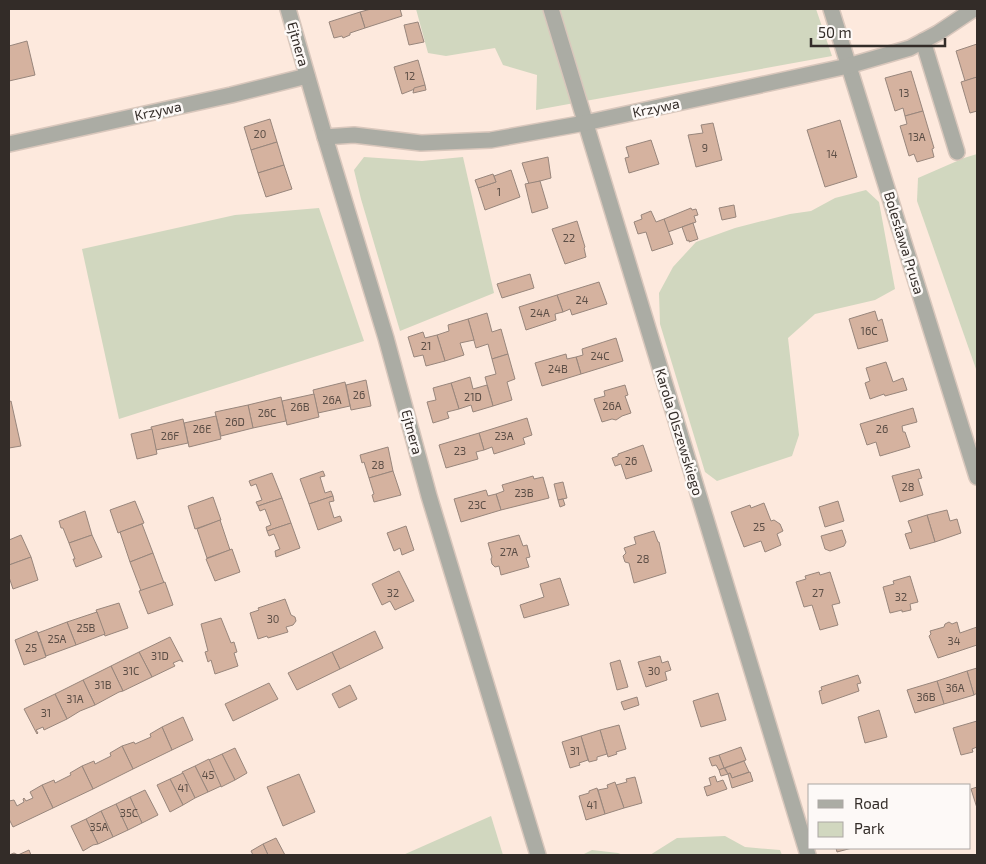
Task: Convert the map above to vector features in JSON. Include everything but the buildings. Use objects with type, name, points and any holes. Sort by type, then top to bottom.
[{"type":"street","name":"Ejtnera","points":[[288,9],[386,338],[429,496],[538,855]]},
{"type":"street","name":"Karola Olszewskiego","points":[[551,9],[808,855]]},
{"type":"street","name":"Bolesława Prusa","points":[[831,9],[977,477]]},
{"type":"street","name":"Krzywa","points":[[325,137],[354,135],[421,143],[491,140],[585,123],[848,66],[910,48],[938,33],[974,9]]},
{"type":"street","points":[[923,41],[957,152]]},
{"type":"street","name":"Krzywa","points":[[9,144],[231,95],[307,76]]},
{"type":"green space","points":[[416,9],[816,9],[832,56],[536,110],[537,75],[503,65],[495,48],[446,56],[428,53]]},
{"type":"green space","points":[[977,154],[976,369],[917,201],[918,178]]},
{"type":"green space","points":[[364,157],[422,161],[463,157],[494,293],[400,331],[354,170]]},
{"type":"green space","points":[[866,190],[879,202],[895,289],[875,300],[815,314],[788,338],[799,435],[792,456],[717,481],[705,472],[660,324],[659,293],[673,267],[696,242],[735,228],[790,214],[811,211],[835,198]]},
{"type":"green space","points":[[319,208],[364,341],[119,419],[82,249],[235,215]]},
{"type":"green space","points":[[491,816],[503,855],[403,855]]},
{"type":"green space","points":[[725,836],[745,847],[780,850],[782,855],[650,855],[677,838]]},
{"type":"green space","points":[[592,850],[618,853],[623,855],[582,855]]}]
